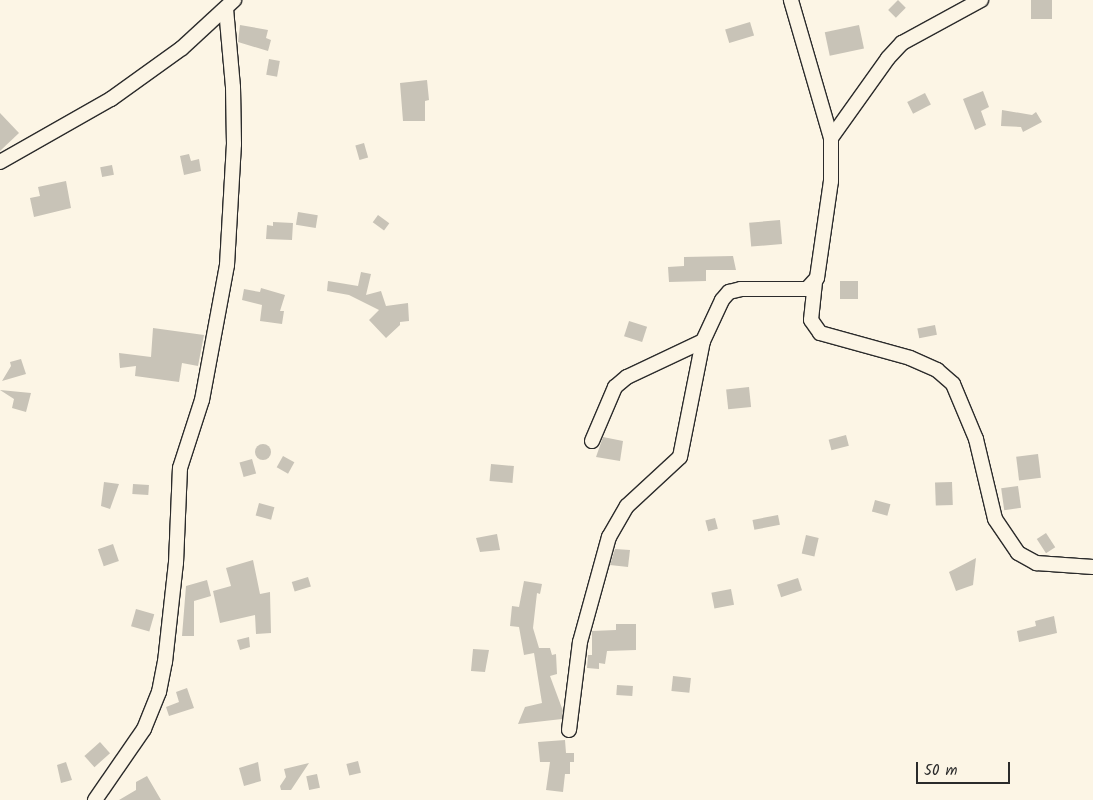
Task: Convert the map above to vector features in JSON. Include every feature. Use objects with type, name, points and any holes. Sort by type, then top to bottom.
[{"type":"street","points":[[791,0],[831,138],[830,195],[815,282],[811,320],[820,333],[910,358],[937,370],[953,384],[968,414],[995,519],[1018,553],[1036,563],[1093,567]]},
{"type":"street","points":[[831,138],[888,58],[902,43],[980,0]]},
{"type":"street","points":[[0,162],[111,99],[182,48],[230,5]]},
{"type":"street","points":[[95,800],[144,729],[160,692],[176,563],[180,468],[202,400],[227,265],[234,144],[230,5]]},
{"type":"street","points":[[569,730],[580,642],[609,537],[627,506],[680,456],[703,341],[722,300],[730,292],[741,289],[805,290],[815,282]]},
{"type":"street","points":[[592,441],[615,387],[627,377],[703,341]]},
{"type":"building","points":[[898,0],[906,8],[896,18],[888,10]]},
{"type":"building","points":[[1031,0],[1052,0],[1052,19],[1031,19]]},
{"type":"building","points":[[750,22],[754,35],[729,43],[725,30]]},
{"type":"building","points":[[240,25],[268,30],[266,38],[271,40],[268,51],[238,42]]},
{"type":"building","points":[[859,25],[864,48],[830,56],[825,32]]},
{"type":"building","points":[[269,59],[280,61],[277,77],[266,75]]},
{"type":"building","points":[[427,80],[429,100],[425,101],[425,121],[403,121],[400,83]]},
{"type":"building","points":[[983,91],[989,107],[981,111],[986,125],[975,130],[963,99]]},
{"type":"building","points":[[925,93],[931,105],[913,114],[907,102]]},
{"type":"building","points":[[1002,110],[1032,115],[1036,112],[1042,122],[1023,132],[1021,127],[1001,126]]},
{"type":"building","points":[[0,113],[19,133],[0,151]]},
{"type":"building","points":[[364,143],[368,157],[359,160],[355,145]]},
{"type":"building","points":[[189,154],[191,161],[199,159],[201,171],[184,175],[180,156]]},
{"type":"building","points":[[112,165],[114,175],[102,177],[100,167]]},
{"type":"building","points":[[66,181],[71,208],[34,217],[30,198],[40,196],[38,187]]},
{"type":"building","points":[[298,212],[318,215],[316,228],[296,225]]},
{"type":"building","points":[[378,215],[389,223],[384,231],[373,222]]},
{"type":"building","points":[[780,220],[782,244],[751,247],[749,223]]},
{"type":"building","points":[[273,222],[293,223],[292,240],[266,239],[267,225],[273,226]]},
{"type":"building","points":[[733,256],[736,270],[706,270],[706,281],[669,282],[668,267],[684,266],[684,257]]},
{"type":"building","points":[[361,272],[371,274],[366,295],[381,291],[386,306],[408,303],[409,321],[400,322],[400,325],[386,338],[369,320],[379,310],[349,295],[327,291],[328,281],[358,286]]},
{"type":"building","points":[[840,281],[858,281],[858,299],[840,299]]},
{"type":"building","points":[[261,288],[285,295],[280,311],[284,311],[282,324],[260,321],[262,305],[242,300],[244,289],[260,292]]},
{"type":"building","points":[[629,321],[647,327],[642,342],[624,336]]},
{"type":"building","points":[[935,325],[937,335],[919,338],[917,328]]},
{"type":"building","points":[[153,328],[204,335],[198,366],[182,363],[179,382],[135,376],[136,366],[120,368],[119,353],[151,357]]},
{"type":"building","points":[[21,359],[26,374],[2,381],[11,366],[10,362]]},
{"type":"building","points":[[749,387],[751,407],[728,409],[726,389]]},
{"type":"building","points":[[0,390],[31,393],[26,412],[12,408],[14,399]]},
{"type":"building","points":[[846,435],[849,446],[831,450],[829,440]]},
{"type":"building","points":[[603,437],[623,441],[620,461],[596,457]]},
{"type":"building","points":[[263,444],[269,446],[271,452],[269,458],[263,460],[257,458],[255,452],[257,446]]},
{"type":"building","points":[[1038,454],[1041,478],[1019,481],[1016,457]]},
{"type":"building","points":[[283,456],[294,462],[288,474],[277,467]]},
{"type":"building","points":[[252,459],[256,473],[244,477],[240,463]]},
{"type":"building","points":[[491,464],[514,466],[512,483],[490,481]]},
{"type":"building","points":[[104,482],[119,484],[110,509],[101,506]]},
{"type":"building","points":[[952,482],[953,505],[936,506],[935,483]]},
{"type":"building","points":[[133,484],[149,485],[148,495],[132,494]]},
{"type":"building","points":[[1018,486],[1021,508],[1004,510],[1001,488]]},
{"type":"building","points":[[875,500],[890,504],[887,516],[872,512]]},
{"type":"building","points":[[259,503],[274,507],[271,520],[256,516]]},
{"type":"building","points":[[778,515],[780,525],[754,530],[752,520]]},
{"type":"building","points":[[715,518],[718,529],[708,531],[705,521]]},
{"type":"building","points":[[1046,533],[1055,547],[1046,553],[1037,539]]},
{"type":"building","points":[[497,534],[500,550],[480,552],[476,538]]},
{"type":"building","points":[[806,535],[819,538],[814,556],[802,554]]},
{"type":"building","points":[[113,544],[119,561],[104,566],[98,549]]},
{"type":"building","points":[[615,549],[630,550],[628,567],[610,565]]},
{"type":"building","points":[[976,558],[973,585],[956,591],[949,572]]},
{"type":"building","points":[[253,560],[260,594],[270,592],[271,633],[256,634],[255,615],[220,623],[213,591],[231,586],[226,568]]},
{"type":"building","points":[[308,577],[311,587],[295,592],[292,582]]},
{"type":"building","points":[[798,578],[802,590],[781,597],[777,585]]},
{"type":"building","points":[[207,580],[211,596],[194,601],[194,636],[182,636],[186,586]]},
{"type":"building","points":[[524,581],[542,584],[540,594],[537,593],[533,628],[539,648],[550,648],[552,655],[556,654],[557,674],[550,676],[563,711],[562,719],[518,724],[525,707],[542,703],[534,653],[524,655],[519,627],[510,626],[512,606],[519,607]]},
{"type":"building","points":[[731,589],[734,605],[714,609],[711,593]]},
{"type":"building","points":[[136,609],[154,614],[149,632],[131,626]]},
{"type":"building","points":[[1054,616],[1057,633],[1019,642],[1017,631],[1036,626],[1035,621]]},
{"type":"building","points":[[616,624],[636,624],[636,650],[607,651],[605,664],[599,663],[599,669],[587,668],[588,655],[592,655],[592,631],[616,630]]},
{"type":"building","points":[[249,637],[250,647],[240,650],[237,640]]},
{"type":"building","points":[[473,649],[489,650],[485,672],[471,671]]},
{"type":"building","points":[[673,676],[691,678],[689,693],[671,691]]},
{"type":"building","points":[[617,685],[633,686],[632,696],[616,695]]},
{"type":"building","points":[[187,688],[194,708],[169,716],[166,707],[179,702],[176,692]]},
{"type":"building","points":[[565,740],[566,753],[574,753],[574,762],[570,762],[570,774],[565,774],[563,792],[546,790],[550,762],[540,762],[538,742]]},
{"type":"building","points":[[100,742],[110,753],[94,767],[84,756]]},
{"type":"building","points":[[358,761],[361,773],[349,776],[346,764]]},
{"type":"building","points":[[66,762],[72,780],[61,783],[57,765]]},
{"type":"building","points":[[258,762],[261,781],[244,786],[239,768]]},
{"type":"building","points":[[309,763],[291,790],[281,790],[280,786],[286,777],[284,769]]},
{"type":"building","points":[[317,774],[320,788],[309,790],[306,776]]},
{"type":"building","points":[[147,776],[161,800],[119,800],[136,790],[136,782]]}]
